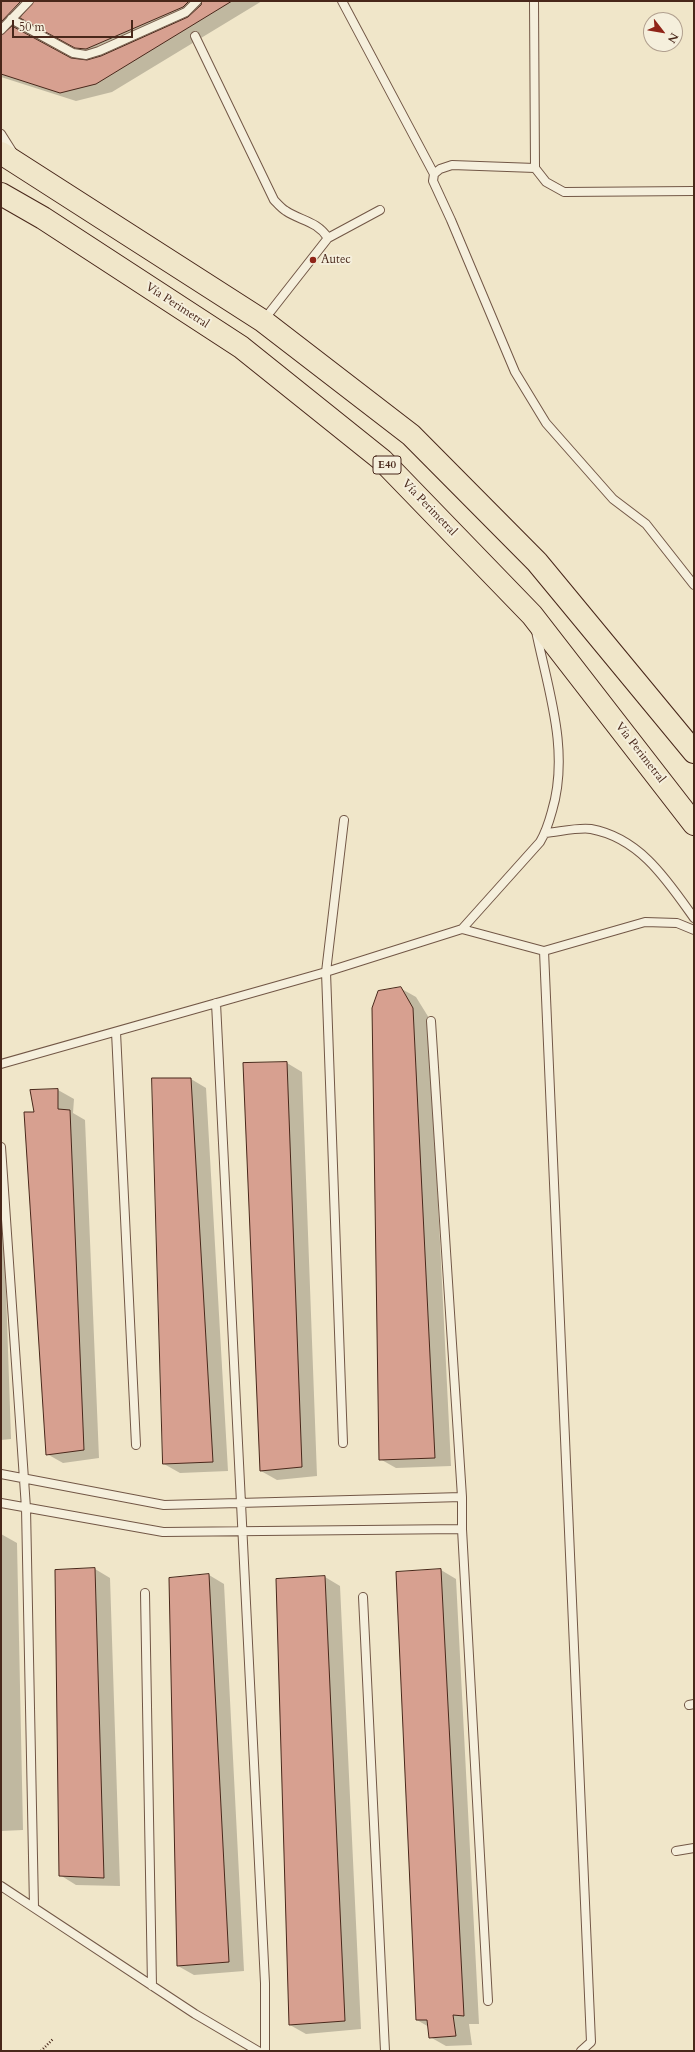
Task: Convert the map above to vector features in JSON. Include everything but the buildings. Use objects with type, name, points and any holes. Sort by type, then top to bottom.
[{"type":"highway","points":[[1,153],[263,321],[411,435],[537,562],[694,752]]},
{"type":"highway","name":"Vía Perimetral","points":[[1,194],[43,218],[241,347],[382,460],[532,615],[694,824]]},
{"type":"lane","points":[[1,30],[29,1]]},
{"type":"lane","points":[[11,19],[73,53],[86,55],[186,12],[196,1]]},
{"type":"lane","points":[[342,1],[434,174],[433,181],[515,372],[546,423],[614,499],[646,524],[694,584]]},
{"type":"lane","points":[[534,1],[535,168],[546,182],[564,192],[694,191]]},
{"type":"lane","points":[[195,36],[274,200],[286,211],[308,220],[322,229],[328,238]]},
{"type":"lane","points":[[1,134],[20,164]]},
{"type":"lane","points":[[434,174],[440,169],[452,165],[535,168]]},
{"type":"lane","points":[[263,321],[328,238],[380,210]]},
{"type":"lane","points":[[1,1064],[326,972],[462,929],[505,882],[545,833],[557,793],[560,760],[559,738],[532,615]]},
{"type":"lane","points":[[342,1442],[326,972],[344,820]]},
{"type":"lane","points":[[545,833],[590,828],[620,838],[647,857],[677,892],[694,918]]},
{"type":"lane","points":[[462,929],[544,950],[645,922],[677,923],[694,930]]},
{"type":"lane","points":[[544,950],[591,2042],[581,2051]]},
{"type":"lane","points":[[216,1003],[240,1503],[266,1983],[266,2051]]},
{"type":"lane","points":[[431,1021],[462,1497],[462,1529],[488,2001]]},
{"type":"lane","points":[[116,1032],[136,1445]]},
{"type":"lane","points":[[1,1147],[26,1508],[34,1907]]},
{"type":"lane","points":[[1,1474],[164,1505],[462,1497]]},
{"type":"lane","points":[[1,1503],[163,1532],[462,1529]]},
{"type":"lane","points":[[145,1593],[152,1986]]},
{"type":"lane","points":[[363,1597],[385,2051]]},
{"type":"lane","points":[[676,1851],[694,1848]]},
{"type":"lane","points":[[1,1886],[152,1986],[258,2051]]},
{"type":"path","points":[[41,2051],[53,2039]]},
{"type":"place","name":"Autec","points":[[313,260]]}]
